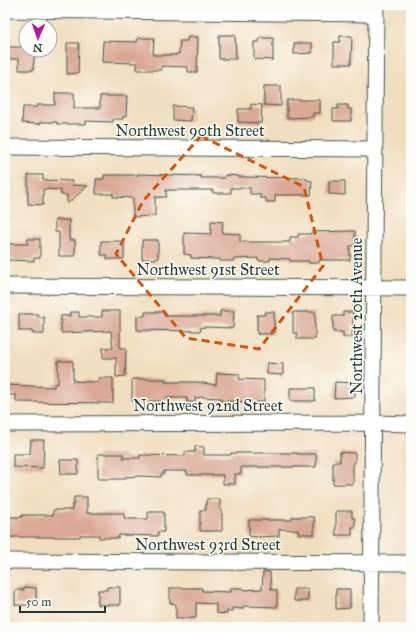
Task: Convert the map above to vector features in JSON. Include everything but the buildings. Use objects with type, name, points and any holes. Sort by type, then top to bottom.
[{"type":"street","points":[[5,10],[376,9]]},
{"type":"street","name":"Northwest 20th Avenue","points":[[371,627],[376,9]]},
{"type":"street","name":"Northwest 90th Street","points":[[5,147],[375,149]]},
{"type":"street","name":"Northwest 91st Street","points":[[5,286],[411,288]]},
{"type":"street","name":"Northwest 92nd Street","points":[[5,424],[411,424]]},
{"type":"street","name":"Northwest 93rd Street","points":[[5,561],[411,563]]},
{"type":"highlighted area","points":[[201,136],[304,187],[323,266],[259,349],[186,338],[116,254],[143,201]]}]
